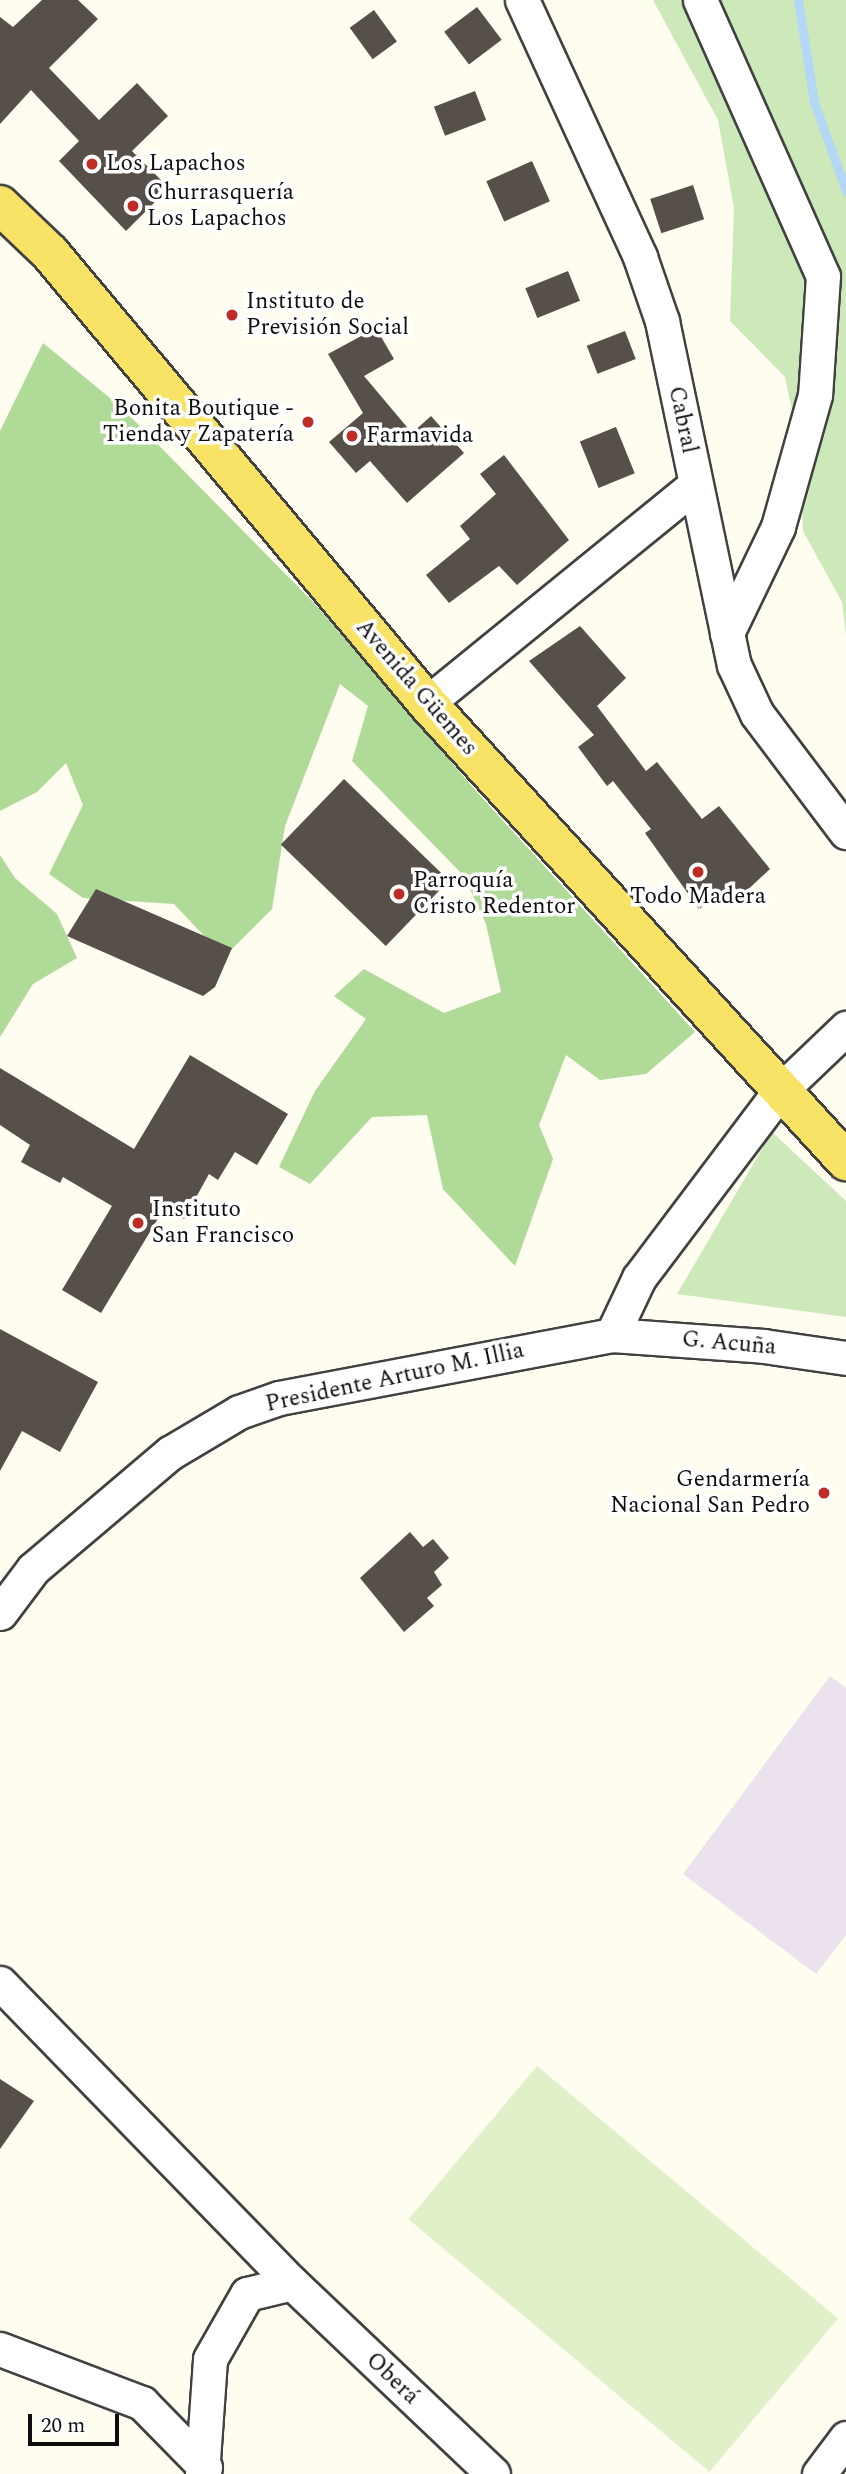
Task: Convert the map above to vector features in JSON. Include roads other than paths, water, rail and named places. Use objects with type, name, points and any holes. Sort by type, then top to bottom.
[{"type":"main road","name":"Avenida Güemes","points":[[0,205],[50,253],[427,703],[779,1092],[846,1161]]},
{"type":"street","name":"Cabral","points":[[522,0],[644,270],[662,321],[734,665],[757,715],[846,832]]},
{"type":"street","points":[[700,0],[823,276],[811,408],[778,527],[727,633]]},
{"type":"street","points":[[427,703],[695,485]]},
{"type":"street","points":[[612,1335],[639,1278],[779,1092],[846,1028]]},
{"type":"street","name":"G. Acuña","points":[[612,1335],[764,1346],[846,1358]]},
{"type":"street","name":"Presidente Arturo M. Illia","points":[[0,1613],[33,1569],[170,1453],[239,1412],[328,1388],[612,1335]]},
{"type":"street","name":"Oberá","points":[[0,1983],[292,2283],[490,2473]]},
{"type":"street","points":[[204,2470],[210,2359],[247,2294],[292,2283]]},
{"type":"street","points":[[0,2349],[142,2403],[204,2470]]},
{"type":"street","points":[[819,2474],[846,2438]]},
{"type":"waterway","points":[[798,0],[814,102],[846,191]]},
{"type":"place","name":"Los Lapachos","points":[[92,164]]},
{"type":"place","name":"Churrasquería Los Lapachos","points":[[133,206]]},
{"type":"place","name":"Instituto de Previsión Social","points":[[232,315]]},
{"type":"place","name":"Bonita Boutique - Tienda y Zapatería","points":[[308,422]]},
{"type":"place","name":"Farmavida","points":[[352,436]]},
{"type":"place","name":"Todo Madera","points":[[698,872]]},
{"type":"place","name":"Parroquía Cristo Redentor","points":[[399,894]]},
{"type":"place","name":"Instituto San Francisco","points":[[138,1223]]},
{"type":"place","name":"Gendarmería Nacional San Pedro","points":[[824,1493]]}]
